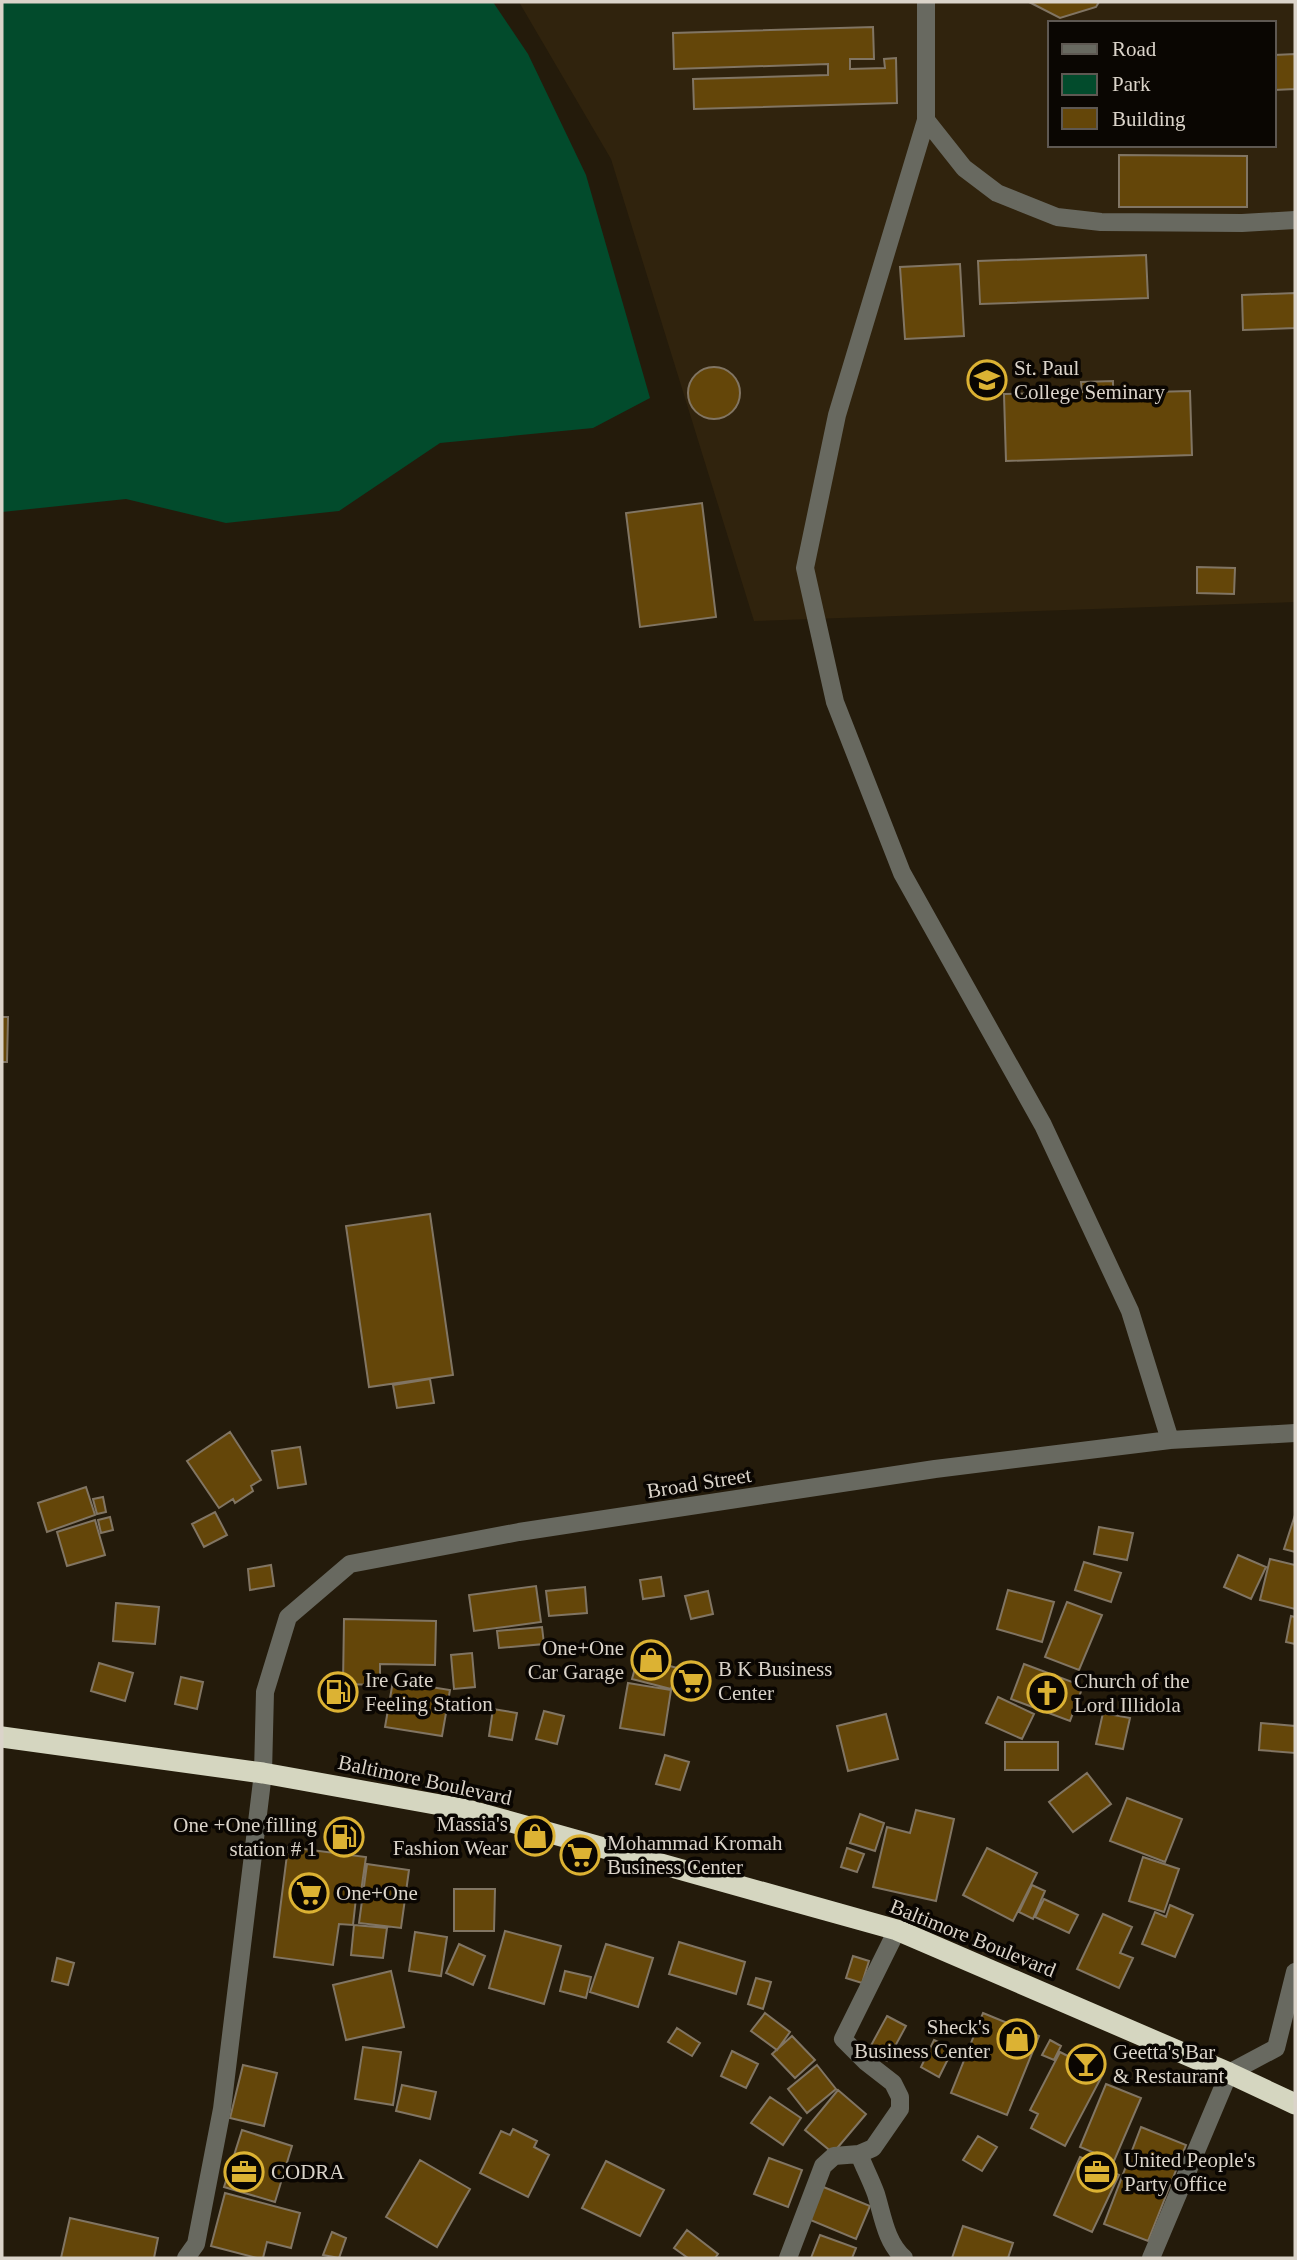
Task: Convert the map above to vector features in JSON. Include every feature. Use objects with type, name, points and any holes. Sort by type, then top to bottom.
[{"type":"highway","name":"Baltimore Boulevard","points":[[2,1737],[263,1773],[468,1810],[897,1930],[1230,2073],[1295,2104]]},
{"type":"street","points":[[926,2],[926,120],[837,415],[805,568],[835,702],[902,873],[1044,1125],[1130,1311],[1170,1440]]},
{"type":"street","points":[[926,120],[964,168],[986,185],[997,193],[1057,217],[1101,222],[1242,223],[1295,220]]},
{"type":"street","name":"Broad Street","points":[[186,2258],[196,2244],[222,2109],[263,1773],[265,1692],[288,1617],[350,1564],[519,1532],[935,1469],[1170,1440],[1295,1433]]},
{"type":"street","points":[[788,2258],[823,2166],[834,2157],[859,2154],[873,2148],[900,2109],[900,2097],[893,2083],[843,2039],[897,1930]]},
{"type":"street","points":[[1151,2258],[1230,2073],[1276,2048],[1295,1972]]},
{"type":"street","points":[[859,2154],[875,2192],[886,2232],[897,2252],[904,2258]]},
{"type":"shaded area","name":"St. Paul College Seminary","points":[[519,2],[1295,2],[1295,602],[754,621],[611,159]]},
{"type":"green space","points":[[2,2],[493,2],[528,54],[586,175],[650,398],[593,428],[440,443],[339,511],[226,523],[126,499],[2,512]]},
{"type":"building","points":[[1029,2],[1099,2],[1096,7],[1060,18]]},
{"type":"building","points":[[873,27],[874,59],[850,59],[850,69],[885,68],[884,59],[896,58],[897,103],[694,109],[693,79],[828,75],[828,64],[674,69],[673,33]]},
{"type":"building","points":[[1295,54],[1295,89],[1276,90],[1276,55]]},
{"type":"building","points":[[1119,155],[1247,156],[1247,207],[1119,207]]},
{"type":"building","points":[[1146,255],[1148,298],[980,304],[978,261]]},
{"type":"building","points":[[960,264],[964,336],[905,339],[900,267]]},
{"type":"building","points":[[1295,293],[1295,328],[1243,330],[1242,295]]},
{"type":"building","points":[[714,367],[733,374],[740,393],[733,412],[714,419],[695,412],[688,393],[695,374]]},
{"type":"building","points":[[1113,381],[1113,393],[1190,391],[1192,455],[1006,461],[1004,394],[1082,392],[1081,382]]},
{"type":"building","points":[[702,503],[716,617],[640,627],[626,513]]},
{"type":"building","points":[[1197,567],[1235,568],[1234,594],[1197,593]]},
{"type":"building","points":[[2,1017],[8,1017],[7,1062],[2,1062]]},
{"type":"building","points":[[430,1214],[453,1375],[369,1387],[346,1226]]},
{"type":"building","points":[[430,1379],[434,1403],[397,1408],[393,1385]]},
{"type":"building","points":[[230,1432],[261,1480],[251,1486],[253,1491],[235,1503],[233,1499],[219,1508],[187,1461]]},
{"type":"building","points":[[300,1447],[306,1484],[278,1488],[272,1451]]},
{"type":"building","points":[[86,1487],[95,1515],[47,1532],[38,1503]]},
{"type":"building","points":[[103,1497],[106,1512],[97,1514],[93,1499]]},
{"type":"building","points":[[215,1512],[227,1535],[204,1547],[192,1524]]},
{"type":"building","points":[[1295,1515],[1295,1552],[1284,1549]]},
{"type":"building","points":[[110,1517],[113,1530],[101,1533],[98,1520]]},
{"type":"building","points":[[95,1520],[105,1555],[67,1566],[57,1532]]},
{"type":"building","points":[[1099,1527],[1133,1533],[1127,1560],[1094,1554]]},
{"type":"building","points":[[1238,1555],[1266,1567],[1251,1599],[1224,1587]]},
{"type":"building","points":[[1270,1559],[1295,1565],[1295,1609],[1260,1600]]},
{"type":"building","points":[[1084,1562],[1121,1573],[1111,1602],[1075,1590]]},
{"type":"building","points":[[271,1565],[274,1586],[250,1590],[248,1569]]},
{"type":"building","points":[[661,1577],[664,1596],[643,1599],[640,1580]]},
{"type":"building","points":[[536,1586],[541,1622],[474,1631],[469,1595]]},
{"type":"building","points":[[585,1587],[587,1613],[549,1616],[546,1591]]},
{"type":"building","points":[[1008,1590],[1054,1602],[1042,1642],[997,1629]]},
{"type":"building","points":[[708,1591],[713,1614],[691,1619],[685,1596]]},
{"type":"building","points":[[1067,1602],[1102,1615],[1079,1670],[1045,1657]]},
{"type":"building","points":[[116,1603],[159,1607],[155,1644],[113,1641]]},
{"type":"building","points":[[1291,1616],[1295,1617],[1295,1644],[1286,1642]]},
{"type":"building","points":[[344,1619],[436,1621],[435,1665],[380,1664],[380,1685],[343,1684]]},
{"type":"building","points":[[542,1627],[544,1644],[499,1648],[497,1631]]},
{"type":"building","points":[[472,1653],[475,1687],[454,1689],[451,1655]]},
{"type":"building","points":[[638,1657],[677,1668],[671,1689],[632,1679]]},
{"type":"building","points":[[99,1663],[133,1673],[125,1701],[91,1691]]},
{"type":"building","name":"Church of the Lord Illidola","points":[[1024,1664],[1083,1686],[1070,1721],[1011,1699]]},
{"type":"building","points":[[181,1677],[203,1682],[197,1709],[175,1704]]},
{"type":"building","points":[[393,1681],[450,1690],[442,1736],[385,1727]]},
{"type":"building","points":[[628,1683],[671,1690],[664,1735],[620,1728]]},
{"type":"building","points":[[998,1697],[1034,1714],[1022,1739],[986,1723]]},
{"type":"building","points":[[493,1709],[517,1713],[512,1740],[489,1736]]},
{"type":"building","points":[[544,1711],[564,1716],[557,1744],[536,1739]]},
{"type":"building","points":[[1103,1713],[1130,1718],[1123,1749],[1096,1744]]},
{"type":"building","points":[[886,1714],[898,1759],[848,1771],[837,1726]]},
{"type":"building","points":[[1261,1723],[1295,1726],[1295,1753],[1259,1750]]},
{"type":"building","points":[[1005,1742],[1058,1742],[1058,1770],[1005,1770]]},
{"type":"building","points":[[665,1755],[689,1762],[680,1790],[656,1784]]},
{"type":"building","points":[[1087,1773],[1111,1804],[1073,1832],[1049,1802]]},
{"type":"building","points":[[1127,1798],[1182,1819],[1165,1862],[1110,1841]]},
{"type":"building","points":[[916,1810],[954,1819],[936,1901],[873,1887],[887,1827],[910,1833]]},
{"type":"building","points":[[860,1814],[884,1823],[875,1851],[850,1843]]},
{"type":"building","points":[[288,1847],[366,1857],[360,1899],[356,1898],[353,1925],[339,1924],[333,1965],[274,1957]]},
{"type":"building","points":[[847,1848],[864,1854],[857,1872],[841,1867]]},
{"type":"building","points":[[987,1848],[1037,1873],[1013,1921],[963,1895]]},
{"type":"building","points":[[1143,1857],[1179,1869],[1164,1912],[1129,1901]]},
{"type":"building","points":[[367,1864],[409,1870],[401,1928],[359,1923]]},
{"type":"building","points":[[1032,1885],[1045,1891],[1033,1919],[1019,1912]]},
{"type":"building","points":[[454,1889],[495,1889],[494,1931],[454,1931]]},
{"type":"building","points":[[1044,1899],[1078,1915],[1069,1933],[1035,1917]]},
{"type":"building","points":[[1170,1905],[1193,1915],[1175,1957],[1142,1944],[1155,1912],[1166,1917]]},
{"type":"building","points":[[1103,1914],[1132,1927],[1120,1953],[1133,1958],[1119,1988],[1077,1969]]},
{"type":"building","points":[[354,1925],[387,1928],[383,1958],[351,1955]]},
{"type":"building","points":[[505,1931],[561,1946],[544,2004],[489,1988]]},
{"type":"building","points":[[415,1932],[447,1937],[441,1976],[409,1971]]},
{"type":"building","points":[[679,1942],[745,1962],[736,1994],[669,1974]]},
{"type":"building","points":[[459,1944],[485,1956],[473,1985],[446,1973]]},
{"type":"building","points":[[606,1944],[653,1958],[638,2007],[590,1992]]},
{"type":"building","points":[[853,1956],[869,1961],[862,1983],[846,1978]]},
{"type":"building","points":[[57,1958],[74,1963],[68,1985],[52,1981]]},
{"type":"building","points":[[391,1971],[404,2027],[346,2040],[333,1985]]},
{"type":"building","points":[[565,1971],[591,1977],[586,1998],[560,1991]]},
{"type":"building","points":[[756,1978],[771,1982],[763,2009],[748,2004]]},
{"type":"building","points":[[765,2013],[790,2032],[777,2050],[751,2031]]},
{"type":"building","points":[[983,2013],[1039,2036],[1007,2115],[951,2093]]},
{"type":"building","points":[[887,2016],[906,2026],[887,2061],[868,2051]]},
{"type":"building","points":[[677,2028],[700,2043],[692,2056],[668,2042]]},
{"type":"building","points":[[792,2036],[815,2060],[795,2078],[772,2054]]},
{"type":"building","points":[[934,2040],[953,2049],[939,2077],[921,2067]]},
{"type":"building","points":[[1050,2040],[1061,2046],[1054,2060],[1042,2055]]},
{"type":"building","points":[[363,2047],[401,2052],[393,2105],[355,2099]]},
{"type":"building","points":[[732,2051],[758,2064],[746,2088],[721,2076]]},
{"type":"building","points":[[1060,2052],[1103,2074],[1065,2146],[1031,2128],[1038,2114],[1030,2110]]},
{"type":"building","points":[[243,2065],[277,2073],[264,2126],[230,2118]]},
{"type":"building","points":[[817,2065],[836,2089],[807,2113],[788,2089]]},
{"type":"building","points":[[1106,2084],[1141,2098],[1114,2161],[1080,2147]]},
{"type":"building","points":[[402,2085],[436,2092],[430,2119],[396,2111]]},
{"type":"building","points":[[838,2090],[866,2114],[833,2153],[805,2130]]},
{"type":"building","points":[[770,2097],[801,2118],[783,2145],[751,2123]]},
{"type":"building","points":[[1141,2127],[1186,2145],[1148,2241],[1104,2224]]},
{"type":"building","points":[[513,2129],[537,2141],[534,2147],[549,2155],[528,2197],[480,2173],[501,2131],[510,2135]]},
{"type":"building","points":[[242,2130],[292,2146],[275,2202],[224,2187]]},
{"type":"building","points":[[978,2136],[997,2147],[982,2171],[963,2160]]},
{"type":"building","points":[[1080,2157],[1119,2175],[1092,2232],[1054,2215]]},
{"type":"building","points":[[769,2158],[802,2170],[788,2207],[754,2194]]},
{"type":"building","points":[[420,2160],[470,2189],[437,2247],[386,2217]]},
{"type":"building","points":[[606,2161],[664,2190],[640,2236],[582,2208]]},
{"type":"building","points":[[821,2186],[870,2206],[856,2239],[808,2219]]},
{"type":"building","points":[[225,2193],[300,2213],[291,2248],[267,2242],[263,2258],[257,2258],[211,2246]]},
{"type":"building","points":[[70,2218],[158,2238],[154,2258],[61,2258]]},
{"type":"building","points":[[963,2226],[1013,2243],[1008,2258],[952,2258]]},
{"type":"building","points":[[687,2230],[718,2254],[715,2258],[688,2258],[674,2248]]},
{"type":"building","points":[[332,2232],[346,2238],[339,2258],[323,2255]]},
{"type":"building","points":[[820,2235],[856,2248],[852,2258],[811,2258]]},
{"type":"place","name":"St. Paul College Seminary","points":[[987,380]]},
{"type":"place","name":"One+One Car Garage","points":[[651,1660]]},
{"type":"place","name":"B K Business Center","points":[[691,1681]]},
{"type":"place","name":"Ire Gate Feeling Station","points":[[338,1692]]},
{"type":"place","name":"Church of the Lord Illidola","points":[[1047,1693]]},
{"type":"place","name":"Massia's Fashion Wear","points":[[535,1836]]},
{"type":"place","name":"One +One filling station # 1","points":[[344,1837]]},
{"type":"place","name":"Mohammad Kromah Business Center","points":[[580,1855]]},
{"type":"place","name":"One+One","points":[[309,1893]]},
{"type":"place","name":"Sheck's Business Center","points":[[1017,2039]]},
{"type":"place","name":"Geetta's Bar & Restaurant","points":[[1086,2064]]},
{"type":"place","name":"CODRA","points":[[244,2172]]},
{"type":"place","name":"United People's Party Office","points":[[1097,2172]]}]
